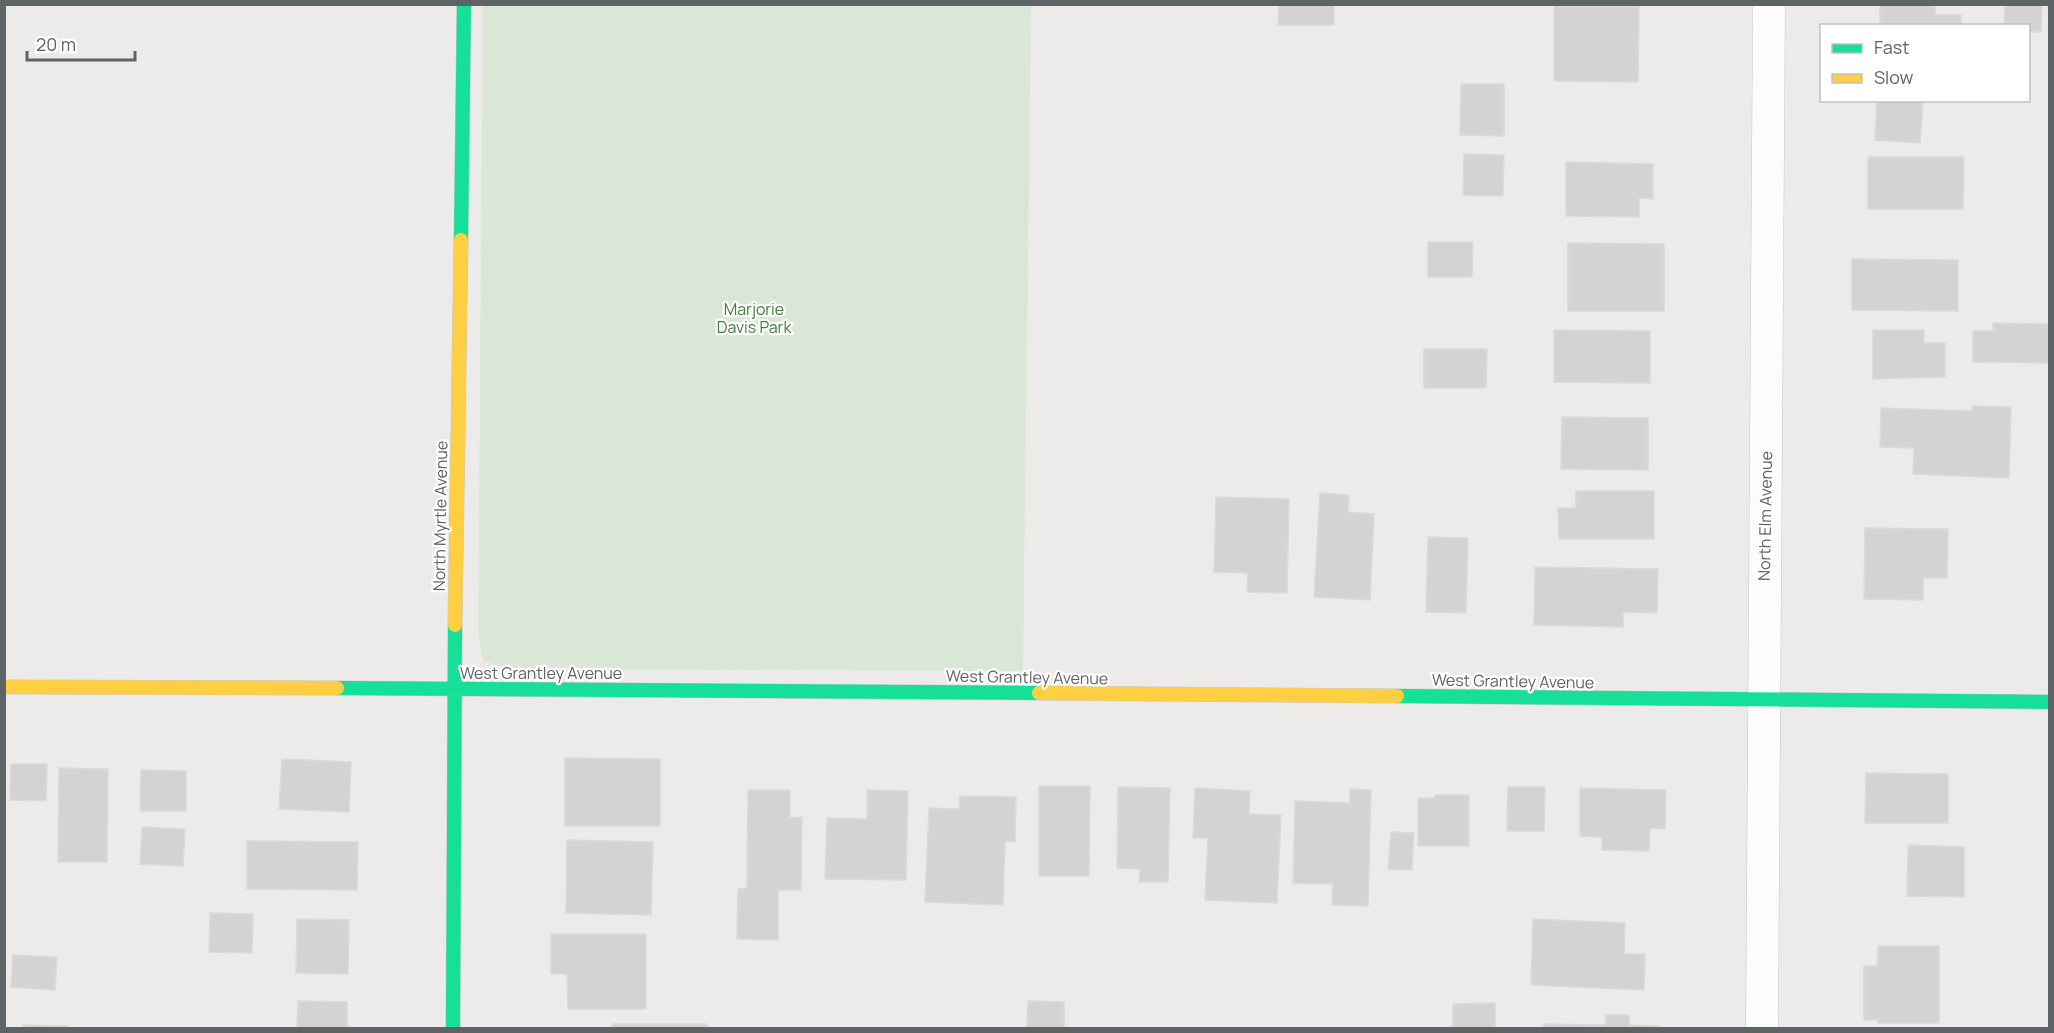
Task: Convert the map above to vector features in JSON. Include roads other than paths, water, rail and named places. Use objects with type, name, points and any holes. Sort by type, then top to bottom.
[{"type":"street","name":"North Myrtle Avenue","points":[[453,1029],[454,688],[464,4]]},
{"type":"street","name":"North Elm Avenue","points":[[1762,1029],[1769,4]]},
{"type":"street","name":"West Grantley Avenue","points":[[4,687],[454,688],[2049,702]]},
{"type":"park label","name":"Marjorie Davis Park","points":[[754,318]]}]
